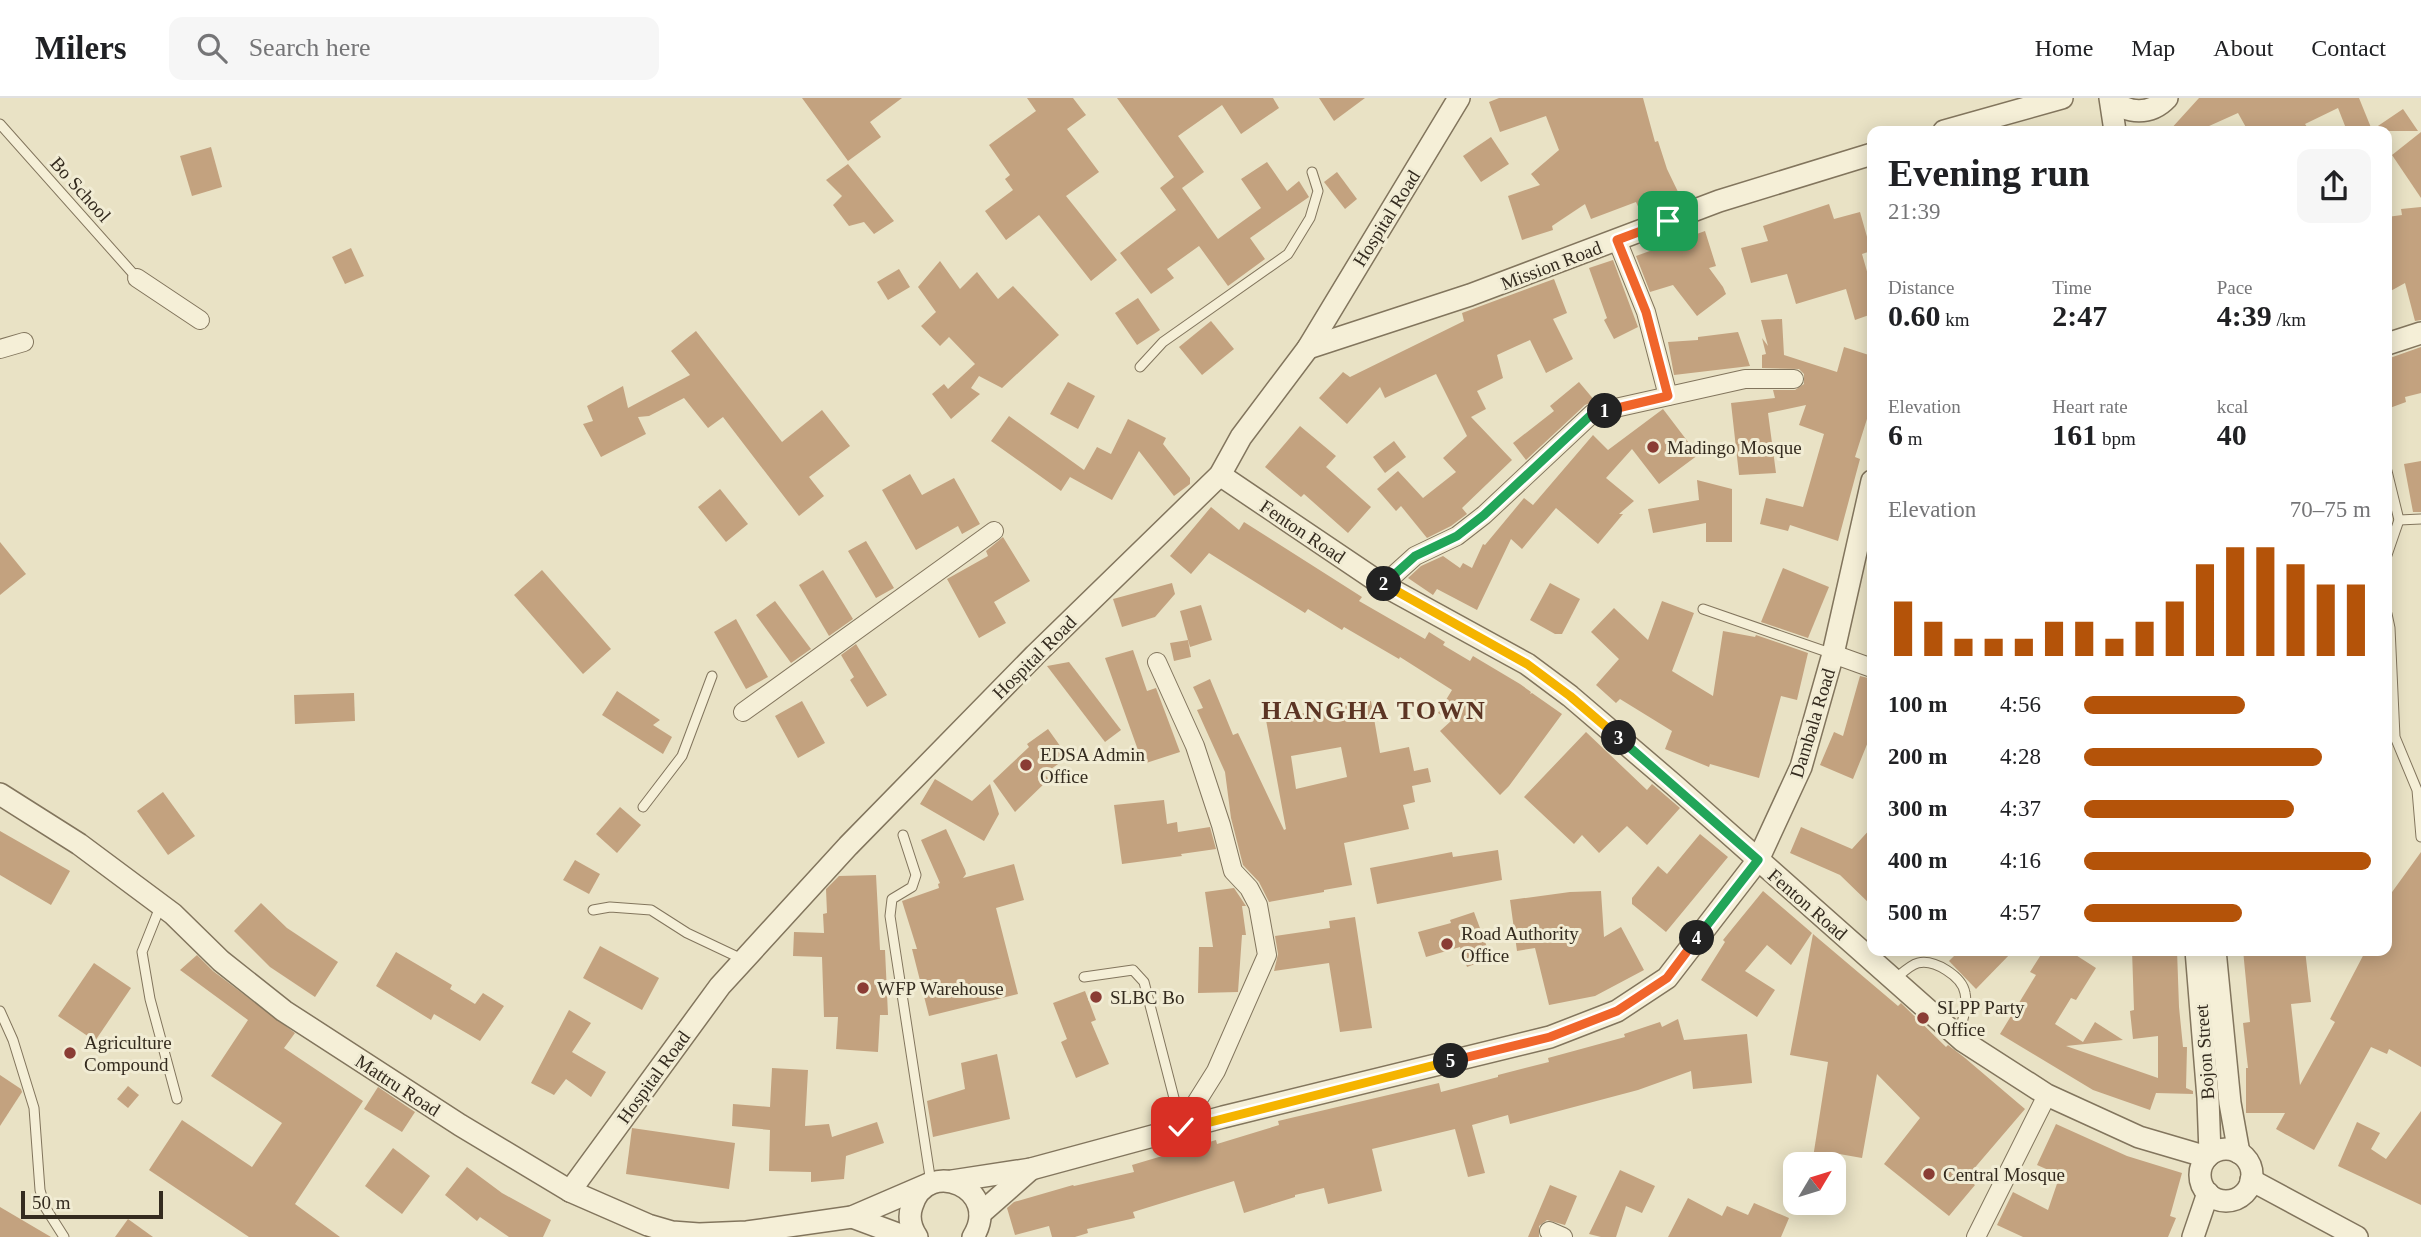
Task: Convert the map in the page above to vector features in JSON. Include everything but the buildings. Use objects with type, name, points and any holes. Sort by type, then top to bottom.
[{"type":"street","name":"Hospital Road","points":[[570,1191],[720,986],[848,846],[1035,655],[1220,475],[1241,438],[1308,348],[1459,98]]},
{"type":"street","points":[[1962,126],[2062,98]]},
{"type":"street","points":[[2111,98],[2144,121],[2167,98]]},
{"type":"street","points":[[2111,98],[2114,126]]},
{"type":"street","name":"Mission Road","points":[[1308,348],[1470,295],[1719,201],[1867,156]]},
{"type":"street","points":[[1617,240],[1646,312],[1668,396]]},
{"type":"street","points":[[137,278],[200,320]]},
{"type":"street","points":[[2392,342],[2421,333]]},
{"type":"street","points":[[0,349],[24,342]]},
{"type":"street","points":[[1383,585],[1415,556],[1457,536],[1484,515],[1593,413],[1745,379],[1794,379]]},
{"type":"street","name":"Fenton Road","points":[[1220,475],[1383,585],[1527,664],[1559,688],[1674,785],[1958,1037],[2047,1095],[2139,1138],[2208,1156]]},
{"type":"street","name":"Dambala Road","points":[[931,1183],[1031,1169],[1180,1128],[1550,1037],[1617,1011],[1667,978],[1758,860],[1801,767],[1833,654],[1867,508]]},
{"type":"street","points":[[743,712],[994,531]]},
{"type":"street","points":[[1833,654],[1867,666]]},
{"type":"street","points":[[1157,662],[1195,746],[1233,871],[1249,888],[1258,905],[1267,955],[1216,1071],[1180,1128]]},
{"type":"street","name":"Mattru Road","points":[[0,794],[79,844],[161,905],[221,961],[284,1011],[460,1125],[570,1191],[648,1225],[672,1232],[699,1234],[866,1226],[906,1237]]},
{"type":"street","name":"Bojon Street","points":[[2196,956],[2208,1098],[2208,1156]]},
{"type":"street","name":"Bojon Street","points":[[2216,956],[2230,1103],[2239,1153]]},
{"type":"street","points":[[1976,1237],[2047,1095]]},
{"type":"street","points":[[2222,1149],[2239,1153],[2250,1167],[2251,1180],[2245,1192],[2233,1199],[2220,1199],[2208,1193],[2200,1177],[2200,1169],[2208,1156],[2222,1149]]},
{"type":"street","name":"Dambala Road","points":[[980,1213],[1031,1169]]},
{"type":"street","points":[[2251,1180],[2357,1237]]},
{"type":"street","points":[[953,1181],[972,1193],[978,1202],[980,1213],[974,1236]]},
{"type":"street","points":[[918,1237],[910,1223],[910,1211],[921,1190],[931,1183]]},
{"type":"street","name":"Mattru Road","points":[[866,1226],[931,1183]]},
{"type":"street","points":[[2193,1237],[2208,1193]]},
{"type":"lane","name":"Bo School","points":[[0,124],[137,278]]},
{"type":"lane","points":[[1140,368],[1163,342],[1288,254],[1310,218],[1318,191],[1312,172]]},
{"type":"lane","points":[[2392,491],[2399,520],[2392,540]]},
{"type":"lane","points":[[2399,520],[2421,519]]},
{"type":"lane","points":[[1703,609],[1833,654]]},
{"type":"lane","points":[[2392,672],[2395,737],[2417,790],[2421,837]]},
{"type":"lane","points":[[643,807],[682,756],[712,676]]},
{"type":"lane","points":[[903,835],[916,875],[912,887],[892,899],[890,916],[931,1183]]},
{"type":"lane","points":[[161,905],[142,952],[150,999],[177,1099]]},
{"type":"lane","points":[[593,910],[610,907],[651,910],[687,933],[744,960]]},
{"type":"lane","points":[[1894,980],[1917,963],[1934,964],[1948,970],[1965,989],[1966,1007],[1958,1037]]},
{"type":"lane","points":[[1084,977],[1133,971],[1144,982],[1180,1128]]},
{"type":"lane","points":[[0,1010],[13,1041],[34,1108],[40,1190],[45,1207],[64,1237]]},
{"type":"place","name":"Madingo Mosque","points":[[1653,447]]},
{"type":"place","name":"EDSA Admin Office","points":[[1026,765]]},
{"type":"place","name":"Road Authority Office","points":[[1447,944]]},
{"type":"place","name":"WFP Warehouse","points":[[863,988]]},
{"type":"place","name":"SLBC Bo","points":[[1096,997]]},
{"type":"place","name":"SLPP Party Office","points":[[1923,1018]]},
{"type":"place","name":"Agriculture Compound","points":[[70,1053]]},
{"type":"place","name":"Central Mosque","points":[[1929,1174]]},
{"type":"district","name":"HANGHA TOWN","points":[[1374,710]]},
{"type":"route","points":[[1181,1127],[1179,1130],[1550,1037],[1617,1011],[1667,978],[1758,860],[1570,696],[1527,664],[1383,585],[1415,556],[1457,536],[1484,515],[1593,413],[1668,396],[1646,312],[1617,240],[1668,221]]}]
